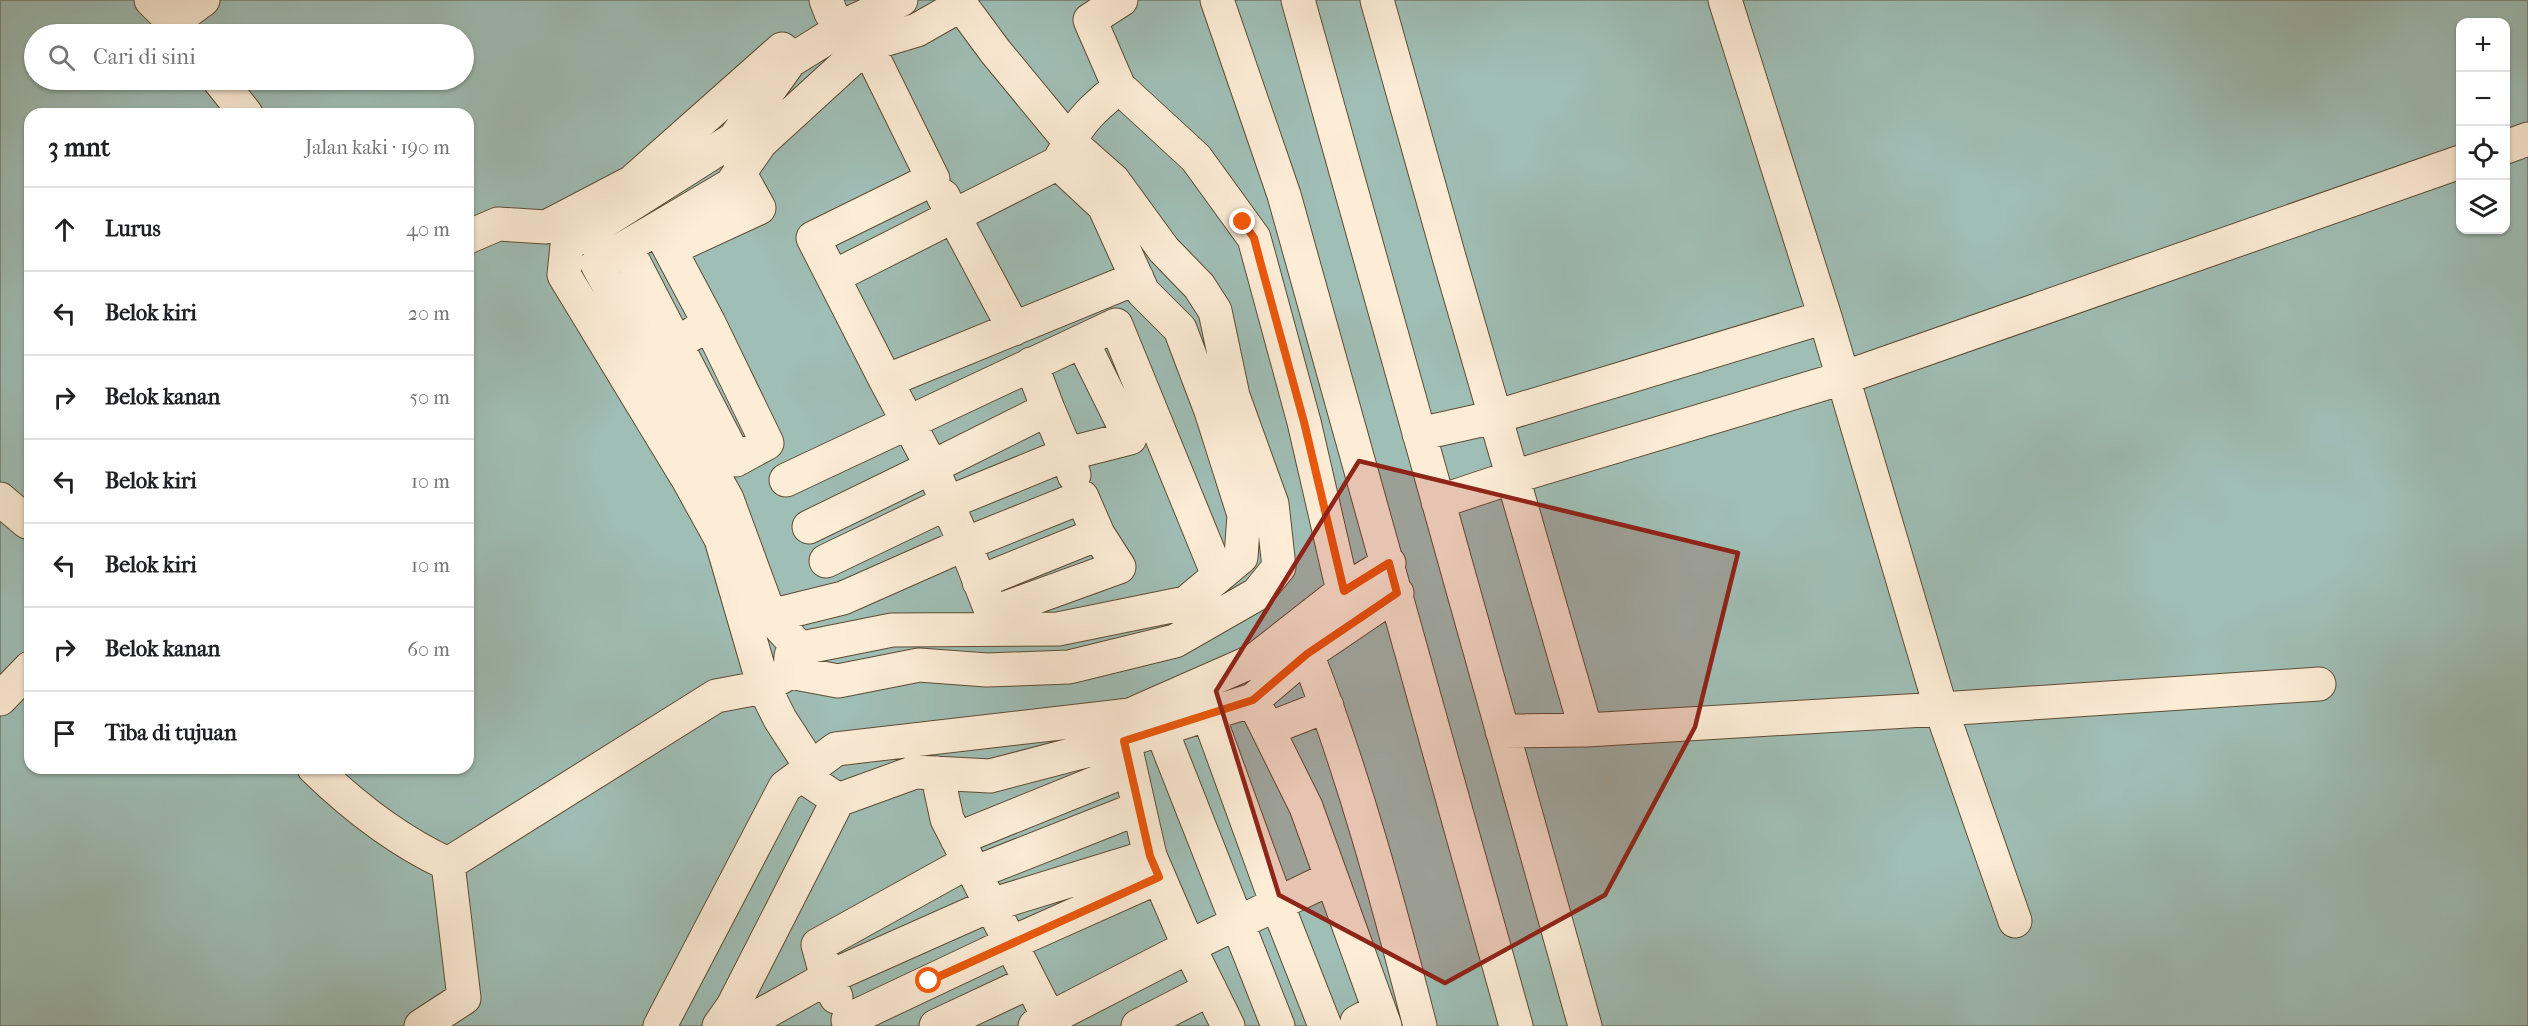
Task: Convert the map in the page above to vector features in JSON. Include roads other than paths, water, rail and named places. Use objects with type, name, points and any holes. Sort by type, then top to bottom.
[{"type":"lane","points":[[169,19],[203,0]]},
{"type":"lane","points":[[474,256],[535,237],[567,244],[734,140],[790,61],[856,20],[901,0]]},
{"type":"lane","points":[[1121,0],[1085,10],[1119,87],[1196,158],[1254,238],[1304,422],[1344,591]]},
{"type":"lane","points":[[1217,0],[1284,195],[1393,578],[1453,805],[1516,1026]]},
{"type":"lane","points":[[1298,0],[1585,1026]]},
{"type":"lane","points":[[1377,0],[1586,730]]},
{"type":"lane","points":[[1725,0],[1825,316],[1941,709],[2015,921]]},
{"type":"lane","points":[[448,864],[716,696],[785,670],[812,646],[892,630],[995,621],[1058,630],[1186,603],[1241,557],[1244,515],[1211,411],[1180,329],[1143,292],[1104,206],[1064,153],[960,3],[917,30],[867,45],[761,142],[731,185],[664,238],[626,247],[597,264],[727,499],[770,616],[785,670],[780,719],[806,771],[838,800]]},
{"type":"lane","points":[[474,234],[498,224],[546,227],[632,182],[757,72],[807,24],[838,4]]},
{"type":"lane","points":[[867,45],[933,179],[1014,329]]},
{"type":"lane","points":[[833,277],[955,216],[1064,153],[1077,127],[1093,109],[1119,87]]},
{"type":"lane","points":[[227,90],[241,108]]},
{"type":"lane","points":[[2510,145],[2528,139]]},
{"type":"lane","points":[[785,670],[838,681],[919,665],[987,670],[1069,668],[1175,641],[1257,594],[1279,567],[1272,504],[1233,396],[1215,311],[1199,285],[1164,250],[1113,180],[1064,153]]},
{"type":"lane","points":[[1438,502],[1513,477],[1843,378],[2456,163]]},
{"type":"lane","points":[[933,179],[813,238],[907,423],[932,467],[995,621]]},
{"type":"lane","points":[[664,238],[710,323],[843,598]]},
{"type":"lane","points":[[567,244],[564,275],[689,481],[721,539],[785,670]]},
{"type":"lane","points":[[626,247],[736,460],[767,443]]},
{"type":"lane","points":[[886,381],[1137,278]]},
{"type":"lane","points":[[1419,434],[1496,417],[1825,316]]},
{"type":"lane","points":[[677,344],[710,323]]},
{"type":"lane","points":[[786,480],[1116,325],[1218,575]]},
{"type":"lane","points":[[826,561],[947,503],[1066,454],[1130,438],[1082,341]]},
{"type":"lane","points":[[1031,364],[1098,534],[1146,611]]},
{"type":"lane","points":[[809,527],[1048,409]]},
{"type":"lane","points":[[770,616],[843,598],[965,544],[1082,497]]},
{"type":"lane","points":[[0,499],[24,521]]},
{"type":"lane","points":[[979,582],[1098,534]]},
{"type":"lane","points":[[995,621],[1119,567]]},
{"type":"lane","points":[[660,1026],[785,787],[836,749],[1130,715],[1255,660],[1344,591],[1393,578]]},
{"type":"lane","points":[[1154,866],[1011,943],[850,1023],[826,978],[818,945],[967,858],[1127,755],[1161,729],[1253,700],[1393,578]]},
{"type":"lane","points":[[1307,654],[1327,706],[1389,906],[1420,1026]]},
{"type":"lane","points":[[0,699],[24,674]]},
{"type":"lane","points":[[1502,731],[1586,730],[2319,684]]},
{"type":"lane","points":[[1253,700],[1306,807],[1331,878],[1374,1021]]},
{"type":"lane","points":[[1268,729],[1327,706]]},
{"type":"lane","points":[[1208,714],[1277,904],[1325,1026]]},
{"type":"lane","points":[[1161,729],[1278,1026]]},
{"type":"lane","points":[[719,1026],[733,1006],[838,800],[915,772],[990,776],[1127,755]]},
{"type":"lane","points":[[1127,755],[1154,866],[1189,947],[1228,1026]]},
{"type":"lane","points":[[937,773],[947,819],[1030,982],[1046,1024],[1189,947],[1331,878]]},
{"type":"lane","points":[[320,774],[349,802],[433,857],[448,864]]},
{"type":"lane","points":[[967,858],[1139,808]]},
{"type":"lane","points":[[1203,837],[1246,819]]},
{"type":"lane","points":[[421,1026],[464,998],[448,864]]},
{"type":"lane","points":[[760,1022],[826,978],[991,905],[1154,866]]},
{"type":"lane","points":[[936,1026],[1030,982]]},
{"type":"lane","points":[[1138,1026],[1210,989]]},
{"type":"water","points":[[0,0],[2528,0],[2528,1026],[0,1026]]}]
